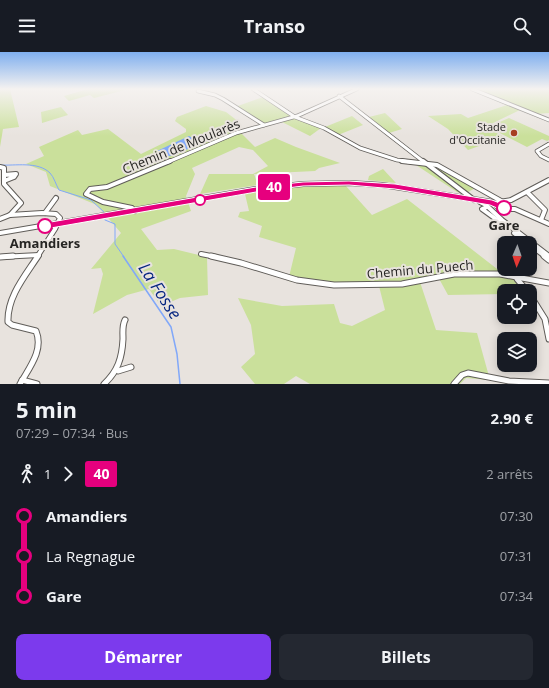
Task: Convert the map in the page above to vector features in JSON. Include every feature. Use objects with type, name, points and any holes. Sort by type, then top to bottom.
[{"type":"street","points":[[233,104],[264,125]]},
{"type":"street","points":[[276,104],[295,117],[324,128],[377,154],[402,161],[437,166],[502,202]]},
{"type":"street","name":"Chemin de Moularès","points":[[135,211],[132,208],[103,202],[86,194],[90,189],[107,186],[236,132],[295,117],[321,104]]},
{"type":"street","points":[[350,104],[476,200]]},
{"type":"street","points":[[510,104],[549,120]]},
{"type":"street","points":[[549,144],[537,152],[549,160]]},
{"type":"street","points":[[0,167],[4,168],[3,183],[22,203],[10,215]]},
{"type":"street","points":[[3,183],[14,177],[16,174],[4,174]]},
{"type":"street","points":[[493,207],[502,202],[511,200],[549,180]]},
{"type":"street","points":[[0,233],[256,189],[303,184],[349,183],[382,185],[476,200],[493,207],[549,256]]},
{"type":"street","points":[[527,192],[545,210],[541,220]]},
{"type":"street","points":[[45,213],[56,198]]},
{"type":"street","points":[[511,200],[511,204],[515,209]]},
{"type":"street","points":[[518,236],[482,209],[493,207],[515,209],[549,224]]},
{"type":"street","points":[[0,219],[10,215],[45,213],[59,216],[60,218],[22,282],[7,312],[8,322],[12,325],[33,329],[39,335],[40,341],[38,351],[21,382],[37,384]]},
{"type":"street","points":[[537,251],[549,260]]},
{"type":"street","points":[[0,257],[39,254]]},
{"type":"street","name":"Chemin du Puech","points":[[201,254],[297,280],[334,285],[402,284],[454,274],[500,274],[549,283]]},
{"type":"street","points":[[517,278],[522,284]]},
{"type":"street","points":[[537,306],[545,319],[549,339]]},
{"type":"street","points":[[104,384],[118,371],[121,364],[123,324],[125,320]]},
{"type":"street","points":[[118,371],[131,367]]},
{"type":"street","points":[[454,384],[462,375],[468,373],[509,381],[549,383]]},
{"type":"green space","points":[[0,104],[14,104],[19,127],[3,129],[0,147]]},
{"type":"green space","points":[[242,104],[274,104],[293,118],[321,128],[310,136],[282,122],[265,126],[235,107]]},
{"type":"green space","points":[[512,104],[549,104],[549,113],[535,114]]},
{"type":"green space","points":[[507,105],[520,110],[485,127],[504,137],[468,150],[448,129],[428,116],[461,114],[468,118]]},
{"type":"green space","points":[[206,106],[226,112],[239,122],[234,126],[255,147],[275,138],[340,163],[319,168],[315,171],[254,174],[258,185],[200,194],[209,174],[253,174],[268,166],[253,150],[239,147],[192,168],[195,174],[186,196],[191,211],[141,229],[157,250],[174,249],[207,257],[208,295],[180,298],[161,306],[149,289],[127,295],[93,314],[103,274],[101,268],[91,269],[121,233],[97,205],[50,186],[46,172],[26,164],[44,156],[39,147],[78,130],[82,135],[108,129],[141,154],[186,132],[186,129],[175,121],[177,117]]},
{"type":"green space","points":[[61,107],[68,115],[42,123],[41,112]]},
{"type":"green space","points":[[385,113],[402,129],[389,133],[369,117]]},
{"type":"green space","points":[[352,116],[363,125],[338,135],[325,127]]},
{"type":"green space","name":"Stade d'Occitanie","points":[[509,118],[549,136],[549,140],[547,141],[542,139],[527,147],[488,127]]},
{"type":"green space","points":[[413,163],[436,167],[475,188],[465,194],[457,192]]},
{"type":"green space","points":[[383,169],[396,183],[368,180],[369,176]]},
{"type":"green space","points":[[345,185],[372,215],[407,199],[497,269],[497,276],[510,276],[521,281],[524,284],[497,284],[497,294],[448,295],[437,275],[419,279],[436,330],[477,333],[490,380],[466,378],[460,384],[310,384],[296,376],[284,384],[255,384],[241,367],[255,354],[251,325],[238,298],[282,306],[334,304],[340,323],[352,326],[385,310],[379,286],[329,287],[288,281],[296,248],[259,237],[262,226],[238,217],[240,212],[249,211],[245,194],[294,186]]},
{"type":"water","points":[[189,136],[197,142],[189,148],[171,156],[165,157],[156,154],[157,151]]},
{"type":"waterway","name":"La Fosse","points":[[0,165],[33,165],[45,169],[50,173],[59,190],[91,200],[105,213]]},
{"type":"waterway","name":"La Fosse","points":[[105,220],[115,224],[115,244],[124,257]]},
{"type":"waterway","name":"La Fosse","points":[[123,256],[171,327],[177,354],[180,384]]},
{"type":"bus line","name":"40","points":[[45,226],[256,189],[303,184],[349,183],[395,187],[492,202],[504,208]]},
{"type":"place","name":"Stade d'Occitanie","points":[[514,133]]},
{"type":"place","name":"Gare","points":[[504,208]]},
{"type":"place","name":"Amandiers","points":[[45,226]]}]
